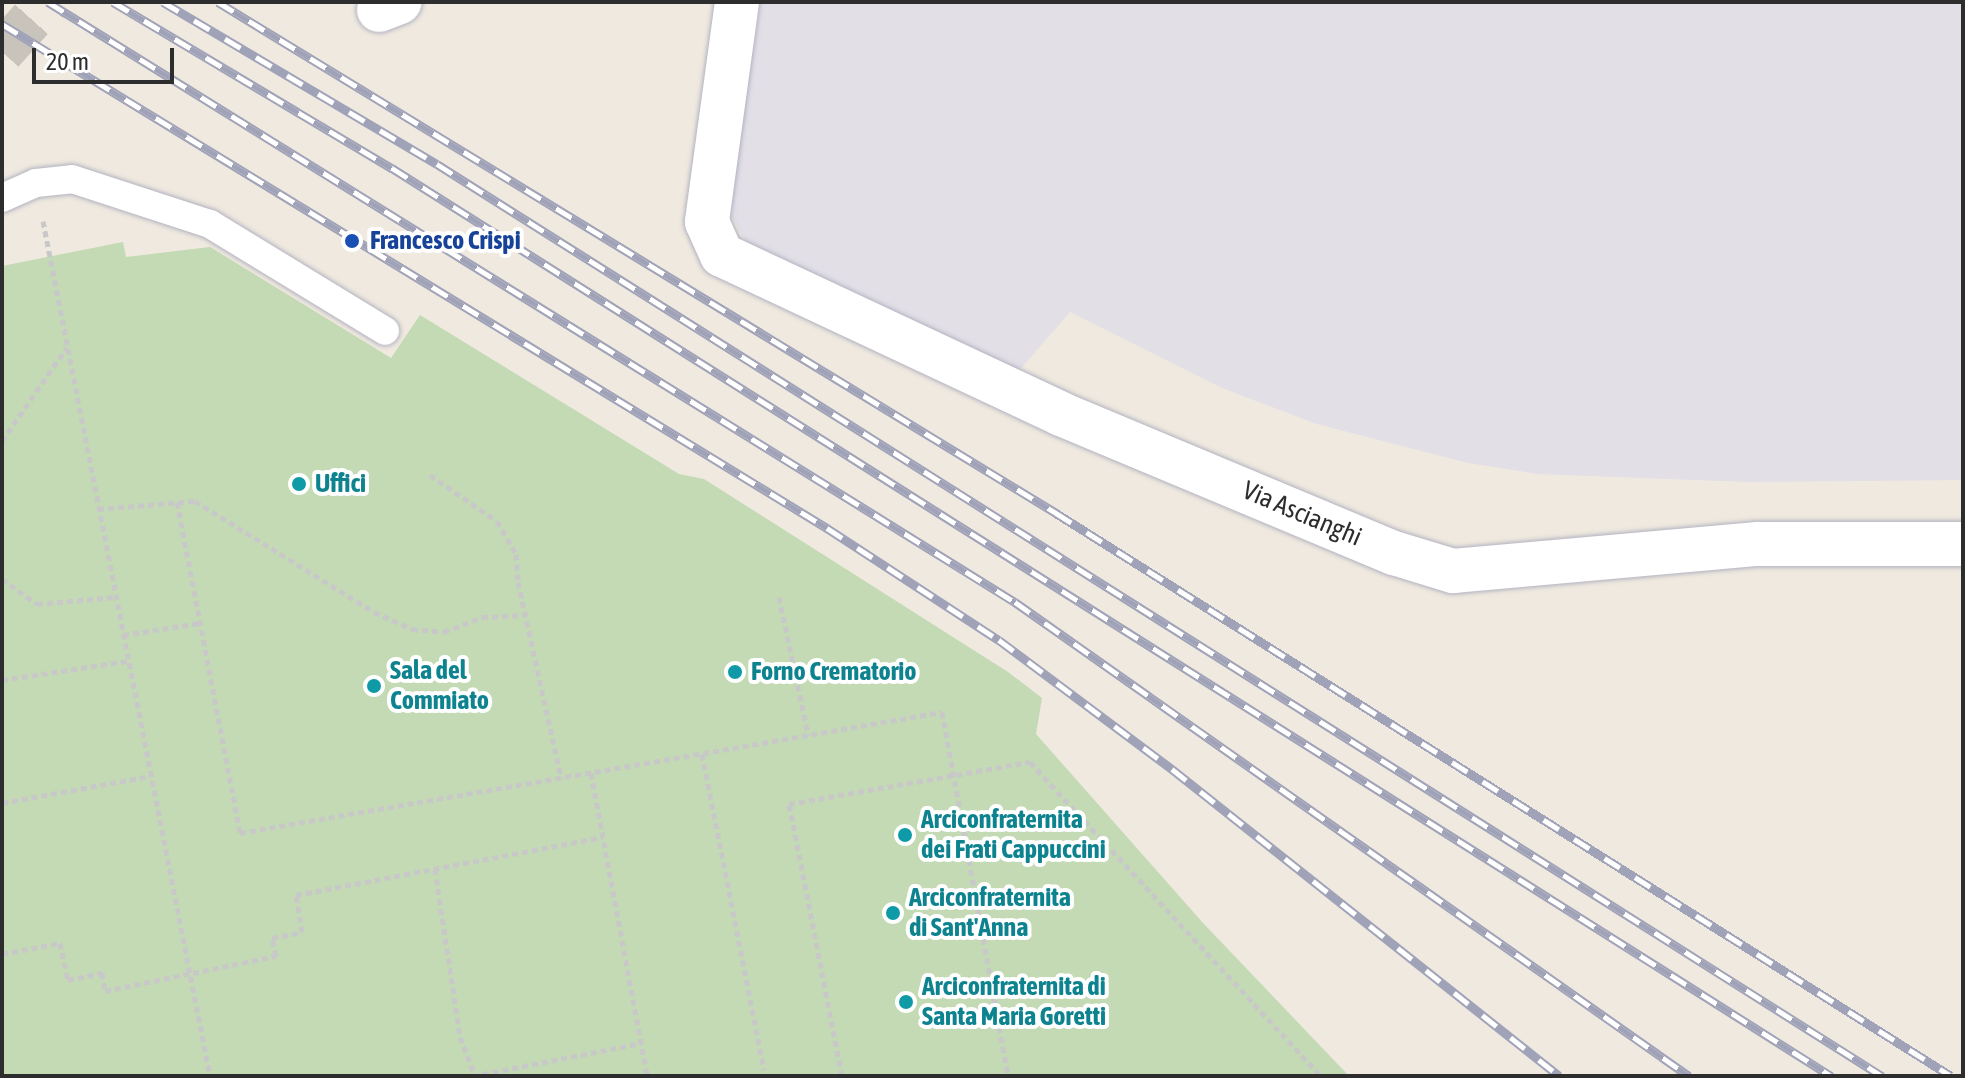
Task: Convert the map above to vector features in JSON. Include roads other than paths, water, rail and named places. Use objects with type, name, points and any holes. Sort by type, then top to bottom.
[{"type":"street","name":"Via Ascianghi","points":[[737,2],[707,222],[722,255],[1076,420],[1394,553],[1453,571],[1758,544],[1963,544]]},
{"type":"lane","points":[[2,198],[36,183],[72,179],[210,224],[385,331]]},
{"type":"tunnel","points":[[2,52],[47,2]]},
{"type":"railway","points":[[48,2],[1015,602],[1689,1076]]},
{"type":"railway","points":[[113,2],[392,168],[1831,1076]]},
{"type":"railway","points":[[163,2],[437,164],[1882,1076]]},
{"type":"railway","points":[[218,2],[1056,513],[1951,1076]]},
{"type":"railway","points":[[2,24],[827,528],[999,640],[1172,769],[1559,1076]]},
{"type":"place","name":"Francesco Crispi","points":[[352,241]]},
{"type":"place","name":"Uffici","points":[[299,484]]},
{"type":"place","name":"Forno Crematorio","points":[[735,672]]},
{"type":"place","name":"Sala del Commiato","points":[[374,686]]},
{"type":"place","name":"Arciconfraternita dei Frati Cappuccini","points":[[905,835]]},
{"type":"place","name":"Arciconfraternita di Sant'Anna","points":[[893,913]]},
{"type":"place","name":"Arciconfraternita di Santa Maria Goretti","points":[[906,1002]]}]
